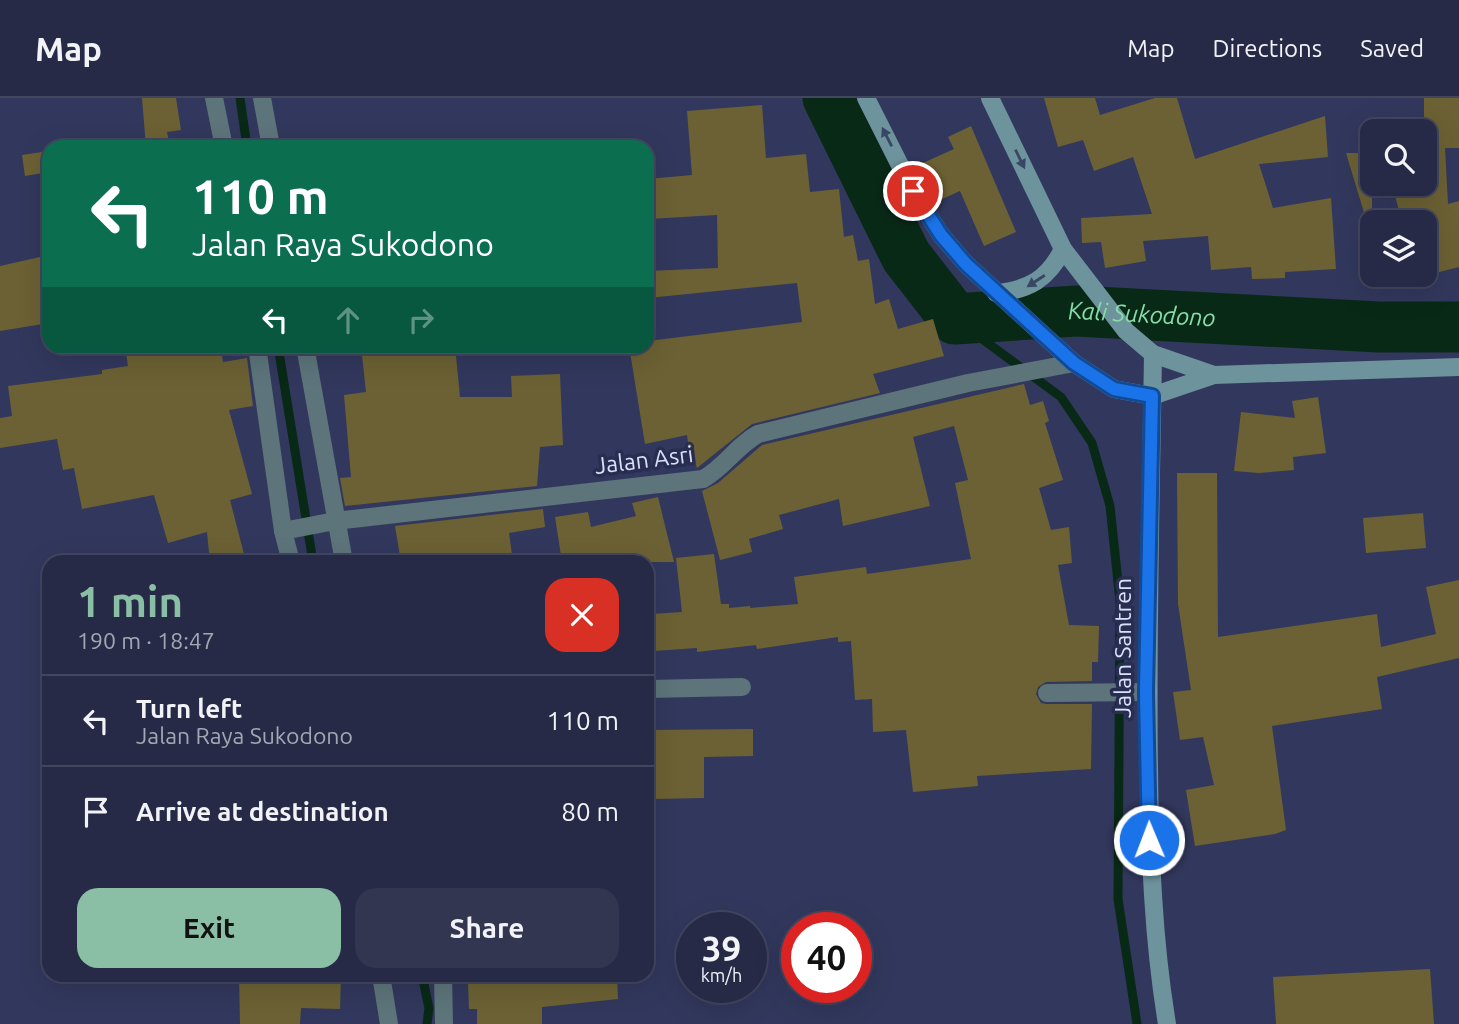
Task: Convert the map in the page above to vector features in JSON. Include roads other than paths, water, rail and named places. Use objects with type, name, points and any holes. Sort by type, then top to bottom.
[{"type":"main road","points":[[866,98],[913,191],[941,235],[996,293],[1074,363],[1114,389],[1152,396],[1214,375],[1459,367]]},
{"type":"main road","points":[[990,98],[1069,256],[1126,331],[1153,354],[1214,375]]},
{"type":"main road","points":[[996,293],[1020,290],[1038,282],[1069,256]]},
{"type":"main road","name":"Jalan Santren","points":[[1153,354],[1139,693],[1150,878],[1167,1024]]},
{"type":"street","points":[[214,98],[223,140]]},
{"type":"street","points":[[262,98],[270,140]]},
{"type":"street","points":[[258,354],[290,555]]},
{"type":"street","points":[[306,354],[330,522],[342,555]]},
{"type":"street","name":"Jalan Asri","points":[[287,530],[330,522],[703,479],[719,470],[744,442],[758,434],[1038,368],[1074,363]]},
{"type":"street","points":[[654,689],[742,687]]},
{"type":"street","points":[[1046,694],[1139,693]]},
{"type":"street","points":[[383,982],[389,1024]]},
{"type":"street","points":[[443,982],[444,1024]]},
{"type":"waterway","points":[[240,98],[246,140]]},
{"type":"waterway","name":"Kali Sukodono","points":[[828,98],[906,256],[955,319],[1076,311],[1379,327],[1459,327]]},
{"type":"waterway","points":[[955,319],[1061,397],[1092,443],[1110,506],[1120,601],[1118,899],[1137,1024]]},
{"type":"waterway","points":[[279,354],[312,555]]},
{"type":"waterway","points":[[423,982],[429,1008],[427,1024]]}]
